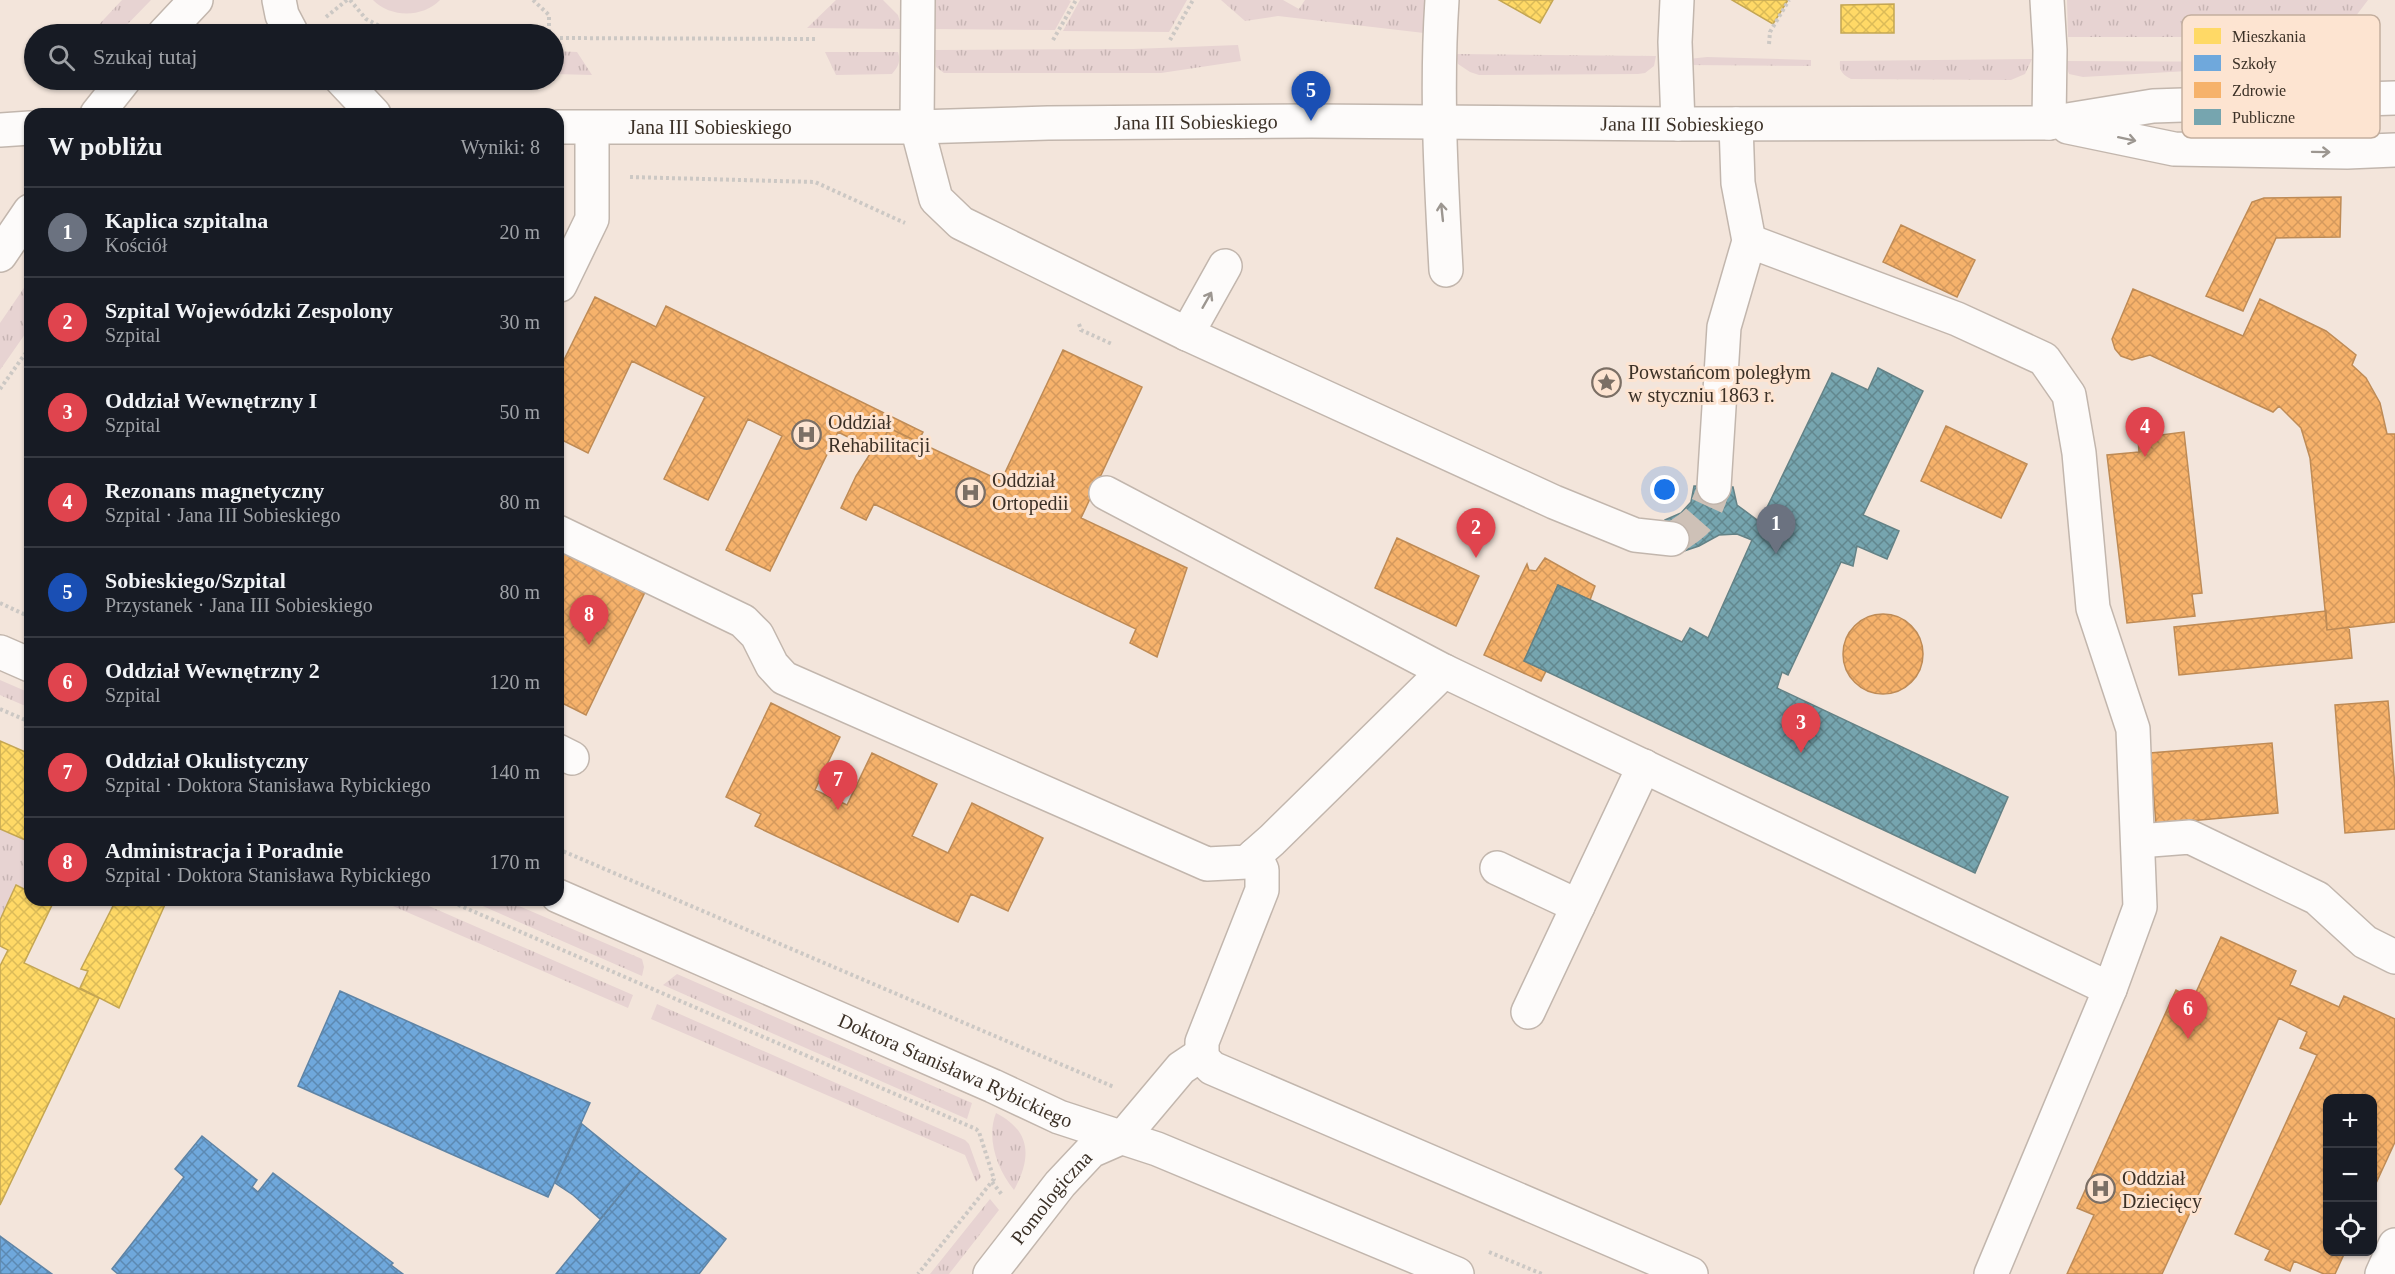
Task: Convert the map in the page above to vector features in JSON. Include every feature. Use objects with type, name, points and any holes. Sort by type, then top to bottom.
[{"type":"street","points":[[173,24],[196,0]]},
{"type":"street","points":[[279,0],[287,24]]},
{"type":"street","points":[[918,0],[917,127],[936,199],[961,223],[1187,334],[1554,502],[1635,535],[1672,539]]},
{"type":"street","points":[[1442,0],[1439,40],[1441,202],[1446,270]]},
{"type":"street","points":[[1677,0],[1675,42],[1678,124]]},
{"type":"street","points":[[2047,0],[2049,123]]},
{"type":"street","points":[[102,108],[116,90]]},
{"type":"street","points":[[351,90],[368,108]]},
{"type":"street","name":"Jana III Sobieskiego","points":[[2380,99],[2395,99]]},
{"type":"street","name":"Jana III Sobieskiego","points":[[564,127],[917,127],[1060,123],[2049,123],[2153,106],[2182,105]]},
{"type":"street","name":"Jana III Sobieskiego","points":[[2049,123],[2174,149],[2347,152],[2395,150]]},
{"type":"street","points":[[1714,487],[1724,327],[1749,241],[1738,183],[1736,124]]},
{"type":"street","points":[[0,130],[24,128]]},
{"type":"street","points":[[564,277],[592,219],[592,128]]},
{"type":"street","points":[[0,255],[24,220]]},
{"type":"street","points":[[1749,241],[1957,319],[2044,358],[2069,395],[2079,453],[2093,608],[2133,729],[2140,907],[2110,989],[1991,1274]]},
{"type":"street","points":[[1187,334],[1225,266]]},
{"type":"street","points":[[1106,493],[1444,671],[2110,989]]},
{"type":"street","points":[[564,535],[743,621],[757,635],[772,665],[784,678],[1207,864],[1247,862],[1444,671]]},
{"type":"street","points":[[0,652],[24,662]]},
{"type":"street","points":[[1528,1012],[1644,766]]},
{"type":"street","points":[[2138,841],[2190,837],[2317,898],[2365,942],[2395,957]]},
{"type":"street","points":[[1255,855],[1262,870],[1262,890],[1202,1042],[1202,1058],[1212,1068],[1691,1274]]},
{"type":"street","points":[[1497,868],[1578,906]]},
{"type":"street","name":"Doktora Stanisława Rybickiego","points":[[564,899],[982,1081],[1059,1117],[1178,1157],[1457,1274]]},
{"type":"street","points":[[1124,1137],[1180,1068],[1202,1054]]},
{"type":"street","name":"Pomologiczna","points":[[990,1274],[1060,1184],[1091,1151],[1124,1137]]},
{"type":"street","points":[[2382,1274],[2395,1245]]},
{"type":"path","points":[[350,0],[366,19],[375,24]]},
{"type":"path","points":[[533,0],[549,15],[549,24]]},
{"type":"path","points":[[1053,40],[1076,0]]},
{"type":"path","points":[[1170,40],[1193,0]]},
{"type":"path","points":[[1769,44],[1770,32],[1789,0]]},
{"type":"path","points":[[564,38],[818,39]]},
{"type":"path","points":[[0,389],[24,355]]},
{"type":"path","points":[[0,603],[24,613]]},
{"type":"path","points":[[0,709],[24,719]]},
{"type":"path","points":[[564,852],[1152,1104]]},
{"type":"path","points":[[461,906],[976,1129],[994,1179],[918,1274]]},
{"type":"green space","points":[[122,0],[151,0],[128,24],[99,24]]},
{"type":"green space","points":[[373,0],[440,0],[424,10],[406,14],[389,10]]},
{"type":"green space","points":[[836,0],[883,0],[898,15],[902,29],[807,28]]},
{"type":"green space","points":[[934,0],[1071,1],[1055,30],[932,29]]},
{"type":"green space","points":[[1080,0],[1187,0],[1169,32],[1063,31]]},
{"type":"green space","points":[[1221,0],[1283,0],[1299,9],[1305,0],[1425,0],[1424,33],[1278,16],[1245,21]]},
{"type":"green space","points":[[2067,0],[2368,0],[2357,15],[2182,15],[2182,37],[2068,37]]},
{"type":"green space","points":[[1238,45],[1241,61],[1161,73],[944,73],[936,67],[935,50],[1133,49]]},
{"type":"green space","points":[[564,51],[577,52],[592,75],[564,74]]},
{"type":"green space","points":[[825,52],[898,52],[899,62],[892,74],[836,75]]},
{"type":"green space","points":[[1456,54],[1656,56],[1654,66],[1645,73],[1638,74],[1479,75],[1458,64]]},
{"type":"green space","points":[[1707,57],[1811,60],[1811,66],[1688,65],[1688,59]]},
{"type":"green space","points":[[2032,59],[2025,74],[2011,80],[1851,79],[1842,72],[1840,64],[1840,61]]},
{"type":"green space","points":[[2064,61],[2182,62],[2182,71],[2083,77],[2069,74]]},
{"type":"green space","points":[[24,288],[24,336],[0,370],[0,323]]},
{"type":"green space","points":[[0,680],[24,690],[24,705],[0,695]]},
{"type":"green space","points":[[0,829],[24,839],[24,889],[16,885],[0,919]]},
{"type":"green space","points":[[393,906],[429,906],[633,995],[628,1008]]},
{"type":"green space","points":[[483,906],[519,906],[642,959],[644,967],[642,976]]},
{"type":"green space","points":[[677,974],[972,1103],[967,1119],[663,985]]},
{"type":"green space","points":[[657,1004],[965,1140],[969,1144],[981,1177],[976,1182],[965,1155],[651,1019]]},
{"type":"green space","points":[[996,1113],[1016,1128],[1025,1146],[1024,1167],[1014,1190],[1003,1173],[995,1153],[992,1133]]},
{"type":"green space","points":[[990,1199],[999,1210],[949,1274],[930,1274]]},
{"type":"building: Mieszkania","points":[[1499,0],[1553,0],[1540,23]]},
{"type":"building: Mieszkania","points":[[1732,0],[1788,0],[1773,24]]},
{"type":"building: Mieszkania","points":[[1894,4],[1894,33],[1841,33],[1841,5]]},
{"type":"building: Mieszkania","points":[[0,741],[24,751],[24,839],[0,829]]},
{"type":"building: Mieszkania","points":[[16,885],[24,889],[24,906],[52,906],[24,963],[99,998],[0,1205],[0,966],[8,950],[0,946],[0,920]]},
{"type":"building: Mieszkania","points":[[113,906],[164,906],[119,1008],[80,988],[88,971],[81,969]]},
{"type":"building: Szkoły","points":[[340,991],[590,1103],[548,1197],[298,1086]]},
{"type":"building: Szkoły","points":[[582,1124],[640,1171],[600,1219],[573,1195],[555,1183]]},
{"type":"building: Szkoły","points":[[202,1136],[257,1180],[252,1187],[258,1192],[273,1173],[393,1263],[391,1265],[403,1274],[118,1274],[112,1269],[184,1177],[175,1169]]},
{"type":"building: Szkoły","points":[[640,1171],[726,1239],[699,1274],[556,1274]]},
{"type":"building: Szkoły","points":[[0,1236],[52,1274],[0,1274]]},
{"type":"building: Zdrowie","points":[[2341,197],[2340,237],[2276,238],[2243,311],[2206,296],[2252,202],[2264,198]]},
{"type":"building: Zdrowie","points":[[1901,225],[1975,260],[1957,297],[1883,262]]},
{"type":"building: Zdrowie","points":[[2133,289],[2243,336],[2260,299],[2326,331],[2356,355],[2352,365],[2366,378],[2380,403],[2387,434],[2395,434],[2395,622],[2327,630],[2310,458],[2301,428],[2279,406],[2273,412],[2150,355],[2132,360],[2121,356],[2115,349],[2112,339]]},
{"type":"building: Zdrowie","name":"Oddział Rehabilitacji","points":[[595,297],[656,327],[666,306],[923,432],[918,442],[889,428],[878,452],[838,432],[770,571],[726,550],[782,436],[748,419],[708,500],[664,479],[705,397],[632,361],[588,453],[564,441],[564,360]]},
{"type":"building: Zdrowie","name":"Oddział Ortopedii","points":[[1063,350],[1142,387],[1081,518],[1187,568],[1157,657],[1130,643],[1136,629],[874,504],[866,520],[841,508],[856,476],[873,449],[878,452],[889,428],[1001,481]]},
{"type":"building: Zdrowie","points":[[1946,426],[2027,464],[2001,518],[1921,481]]},
{"type":"building: Zdrowie","points":[[2184,432],[2202,593],[2192,594],[2195,616],[2127,623],[2107,455],[2139,452],[2138,438]]},
{"type":"building: Zdrowie","points":[[1397,538],[1479,576],[1456,626],[1375,588]]},
{"type":"building: Zdrowie","points":[[564,548],[646,590],[586,715],[564,704]]},
{"type":"building: Zdrowie","points":[[1545,558],[1595,586],[1590,600],[1558,585],[1524,661],[1546,671],[1541,681],[1484,655],[1527,564],[1529,570],[1536,571]]},
{"type":"building: Zdrowie","points":[[2326,611],[2327,630],[2349,627],[2352,658],[2179,675],[2174,627]]},
{"type":"building: Zdrowie","points":[[1883,614],[1898,617],[1911,626],[1920,639],[1923,654],[1920,669],[1911,682],[1898,691],[1883,694],[1868,691],[1855,682],[1846,669],[1843,654],[1846,639],[1855,626],[1868,617]]},
{"type":"building: Zdrowie","points":[[2388,701],[2395,787],[2395,829],[2345,833],[2335,705]]},
{"type":"building: Zdrowie","points":[[771,703],[840,737],[815,790],[847,805],[872,753],[937,784],[912,836],[948,853],[972,803],[1043,838],[1008,911],[971,894],[958,922],[755,826],[761,814],[726,797]]},
{"type":"building: Zdrowie","points":[[2272,743],[2278,813],[2156,824],[2150,753]]},
{"type":"building: Zdrowie","points":[[2221,937],[2296,971],[2290,985],[2339,1007],[2344,996],[2395,1019],[2395,1142],[2377,1181],[2377,1094],[2323,1094],[2323,1256],[2343,1256],[2335,1274],[2324,1274],[2294,1261],[2290,1271],[2265,1260],[2270,1250],[2235,1234],[2317,1055],[2300,1048],[2307,1032],[2279,1018],[2162,1274],[2067,1274],[2094,1215],[2077,1208],[2176,990],[2193,999]]},
{"type":"building: Publiczne","points":[[1878,368],[1923,391],[1863,515],[1899,531],[1887,559],[1857,546],[1853,566],[1841,562],[1788,675],[1782,672],[1777,688],[2008,797],[1975,873],[1524,661],[1558,585],[1682,642],[1690,628],[1708,638],[1752,540],[1737,534],[1719,535],[1699,546],[1678,553],[1665,520],[1681,513],[1691,502],[1694,486],[1733,487],[1737,505],[1760,522],[1832,373],[1868,390]]},
{"type":"tunnel","points":[[1672,539],[1700,518],[1714,487]]},
{"type":"place","name":"Sobieskiego/Szpital","points":[[1311,121]]},
{"type":"place","name":"Powstańcom poległym w styczniu 1863 r.","points":[[1607,383]]},
{"type":"place","name":"Oddział Rehabilitacji","points":[[807,434]]},
{"type":"place","name":"Rezonans magnetyczny","points":[[2145,457]]},
{"type":"place","name":"Oddział Ortopedii","points":[[971,492]]},
{"type":"place","name":"Kaplica szpitalna","points":[[1776,554]]},
{"type":"place","name":"Szpital Wojewódzki Zespolony","points":[[1476,558]]},
{"type":"place","name":"Administracja i Poradnie","points":[[589,645]]},
{"type":"place","name":"Oddział Wewnętrzny I","points":[[1801,753]]},
{"type":"place","name":"Oddział Okulistyczny","points":[[838,810]]},
{"type":"place","name":"Oddział Wewnętrzny 2","points":[[2188,1039]]},
{"type":"place","name":"Oddział Dziecięcy","points":[[2101,1189]]}]
